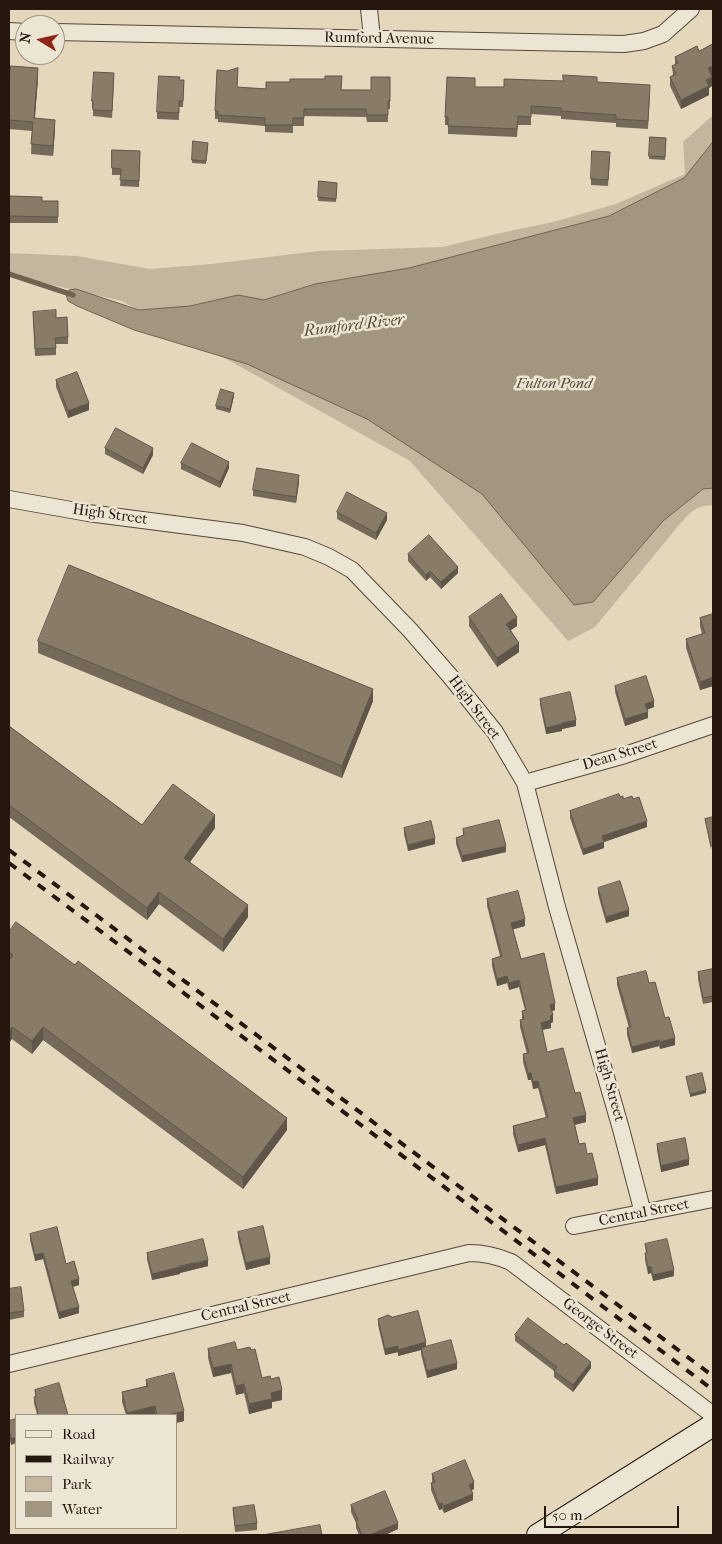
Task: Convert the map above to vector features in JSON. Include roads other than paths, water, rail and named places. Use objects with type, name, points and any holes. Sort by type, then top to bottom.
[{"type":"main road","points":[[538,1535],[713,1425]]},
{"type":"street","points":[[369,9],[372,38]]},
{"type":"street","name":"Rumford Avenue","points":[[65,32],[624,44],[644,41],[663,34],[691,9]]},
{"type":"street","name":"High Street","points":[[9,499],[88,513],[243,533],[305,546],[330,557],[352,570],[410,630],[495,732],[526,783],[557,906],[643,1213]]},
{"type":"street","name":"Dean Street","points":[[526,783],[713,726]]},
{"type":"street","name":"Central Street","points":[[574,1226],[713,1199]]},
{"type":"street","name":"Central Street","points":[[9,1364],[295,1296],[385,1272],[469,1253],[483,1253]]},
{"type":"street","name":"George Street","points":[[483,1253],[496,1255],[511,1262],[708,1410]]},
{"type":"water","name":"Fulton Pond","points":[[713,142],[713,488],[703,489],[663,521],[593,602],[574,605],[482,494],[367,419],[247,364],[134,330],[77,306],[68,301],[66,294],[69,290],[76,289],[139,310],[190,306],[238,295],[264,300],[315,284],[409,268],[609,216],[684,178]]},
{"type":"waterway","name":"Rumford River","points":[[9,274],[73,295]]},
{"type":"railway","points":[[9,850],[713,1376]]},
{"type":"railway","points":[[9,863],[494,1224],[713,1390]]}]
